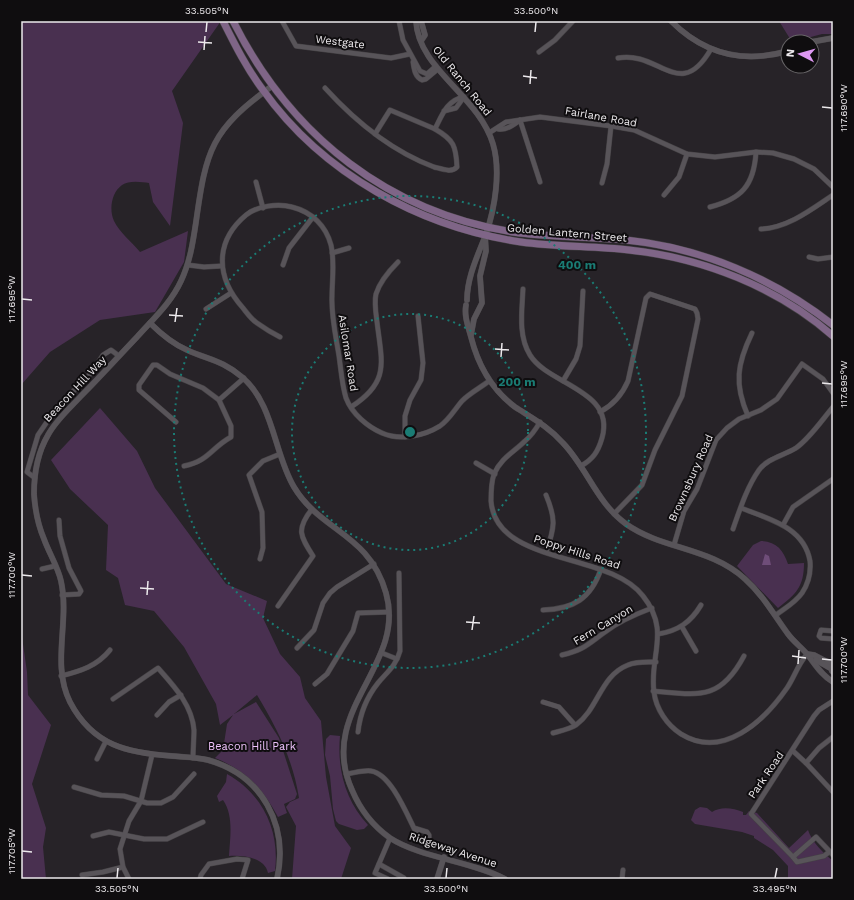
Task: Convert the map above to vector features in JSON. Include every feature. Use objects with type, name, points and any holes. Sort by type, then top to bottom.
[{"type":"main road","name":"Golden Lantern Street","points":[[223,21],[239,53],[264,92],[316,148],[336,165],[369,187],[419,214],[485,235],[534,244],[630,250],[664,255],[697,263],[740,279],[768,292],[802,312],[833,336]]},
{"type":"main road","name":"Golden Lantern Street","points":[[233,21],[251,55],[272,86],[300,121],[362,172],[401,195],[428,208],[487,227],[539,235],[626,240],[662,246],[699,255],[729,265],[773,285],[798,299],[833,325]]},
{"type":"street","name":"Westgate","points":[[282,21],[296,46],[391,58],[410,54]]},
{"type":"street","points":[[399,21],[403,40],[410,54],[418,79],[422,80],[437,68]]},
{"type":"street","name":"Old Ranch Road","points":[[416,21],[418,36],[426,53],[437,68],[478,114],[489,133],[495,155],[497,171],[496,186],[485,235]]},
{"type":"street","name":"Old Ranch Road","points":[[421,21],[425,35],[421,41]]},
{"type":"street","points":[[539,52],[556,40],[573,21]]},
{"type":"street","points":[[670,21],[701,45],[731,55],[753,57],[780,52]]},
{"type":"street","points":[[820,40],[833,38]]},
{"type":"street","points":[[618,58],[632,57],[656,64],[671,72],[684,74],[698,68],[704,62],[711,49]]},
{"type":"street","points":[[413,62],[420,71],[427,74],[437,68]]},
{"type":"street","name":"Beacon Hill Way","points":[[272,86],[229,122],[212,147],[202,179],[188,264],[177,290],[150,323],[50,432],[42,450],[35,478],[34,494],[39,524],[61,581],[64,612],[60,652],[61,676],[66,692],[76,712],[89,728],[106,741],[117,747],[152,755],[206,759],[231,770],[254,787],[265,801],[273,815],[279,834],[281,853],[277,879]]},
{"type":"street","points":[[325,88],[350,114],[375,134],[395,148],[424,163],[448,170],[457,169],[455,145],[447,136],[435,129],[390,110],[375,134]]},
{"type":"street","points":[[435,129],[448,105],[456,99],[464,97]]},
{"type":"street","points":[[444,112],[457,108],[464,97]]},
{"type":"street","points":[[448,105],[452,110]]},
{"type":"street","name":"Fairlane Road","points":[[489,133],[498,129],[501,130],[514,126],[520,120],[540,117],[611,126],[634,130],[687,154],[715,157],[756,152],[773,153],[814,169],[833,187]]},
{"type":"street","points":[[520,120],[540,182]]},
{"type":"street","points":[[602,183],[611,126]]},
{"type":"street","points":[[710,207],[724,203],[740,194],[750,182],[755,166],[756,152]]},
{"type":"street","points":[[664,195],[679,177],[687,154]]},
{"type":"street","points":[[256,182],[263,208]]},
{"type":"street","points":[[761,229],[769,229],[790,222],[833,195]]},
{"type":"street","name":"Asilomar Road","points":[[280,337],[256,322],[231,293],[221,266],[224,247],[230,232],[247,214],[263,208],[286,205],[313,217],[322,225],[326,233],[332,253],[332,310],[344,387],[351,407],[365,423],[388,436],[405,437],[426,432],[441,425],[463,401],[489,381]]},
{"type":"street","points":[[283,265],[289,248],[313,217]]},
{"type":"street","points":[[485,235],[481,242],[469,279],[466,302],[466,325],[478,360],[489,381],[515,406],[540,422],[564,443],[581,466],[594,489],[614,514],[645,535],[700,552],[731,568],[755,588],[792,639],[807,654],[810,661],[833,682]]},
{"type":"street","points":[[470,336],[474,318],[482,303],[480,276],[486,251],[485,235]]},
{"type":"street","points":[[332,253],[349,248]]},
{"type":"street","points":[[809,257],[818,259],[833,257]]},
{"type":"street","points":[[351,407],[364,399],[375,387],[381,372],[381,354],[376,315],[376,295],[385,275],[398,262]]},
{"type":"street","points":[[188,264],[204,267],[221,266]]},
{"type":"street","points":[[523,289],[522,331],[526,348],[531,356],[542,369],[585,393],[596,404],[600,412],[604,426],[601,442],[594,457],[581,466]]},
{"type":"street","points":[[563,381],[576,359],[580,346],[582,291]]},
{"type":"street","points":[[206,309],[231,293]]},
{"type":"street","points":[[600,412],[614,402],[628,381],[646,298],[650,294],[695,309],[698,313],[698,319],[682,396],[654,450],[647,475],[642,485],[614,514]]},
{"type":"street","points":[[405,437],[405,416],[410,400],[421,380],[424,363],[418,316]]},
{"type":"street","name":"Ridgeway Avenue","points":[[150,323],[171,341],[188,351],[215,359],[244,378],[263,405],[287,475],[295,488],[312,509],[357,544],[374,564],[386,592],[389,612],[387,634],[382,653],[354,705],[348,722],[344,742],[346,774],[353,794],[362,810],[381,831],[390,838],[413,848],[482,869],[506,879]]},
{"type":"street","points":[[748,416],[739,392],[738,372],[744,348],[752,333]]},
{"type":"street","points":[[35,478],[27,472],[38,435],[55,410],[90,373],[103,355],[111,350],[119,356]]},
{"type":"street","name":"Brownsbury Road","points":[[674,545],[684,511],[697,489],[716,440],[727,428],[739,419],[748,416],[777,399],[798,367],[802,364],[823,379],[833,393]]},
{"type":"street","points":[[176,422],[139,390],[139,385],[153,365],[157,365],[170,374],[203,388],[219,400],[227,415],[232,435],[217,446],[204,460],[184,466]]},
{"type":"street","points":[[219,400],[244,378]]},
{"type":"street","points":[[733,529],[759,470],[766,463],[795,448],[804,441],[833,407]]},
{"type":"street","name":"Poppy Hills Road","points":[[540,422],[525,442],[505,458],[494,474],[491,488],[492,507],[500,524],[515,540],[546,552],[617,574],[630,582],[640,592],[652,608],[658,634],[654,691],[656,704],[661,714],[679,733],[696,741],[711,742],[725,741],[747,731],[766,712],[787,687],[795,671],[807,654]]},
{"type":"street","points":[[260,559],[263,548],[262,512],[249,475],[263,460],[280,454]]},
{"type":"street","points":[[476,463],[494,474]]},
{"type":"street","points":[[783,524],[793,507],[833,479]]},
{"type":"street","points":[[546,494],[553,511],[554,523],[553,532],[546,552]]},
{"type":"street","points":[[741,508],[783,524],[796,534],[802,541],[808,555],[810,571],[806,585],[800,595],[776,615]]},
{"type":"street","points":[[278,606],[313,556],[304,542],[301,533],[303,520],[312,509]]},
{"type":"street","points":[[59,520],[60,536],[69,568],[81,591],[79,594],[75,595],[62,595]]},
{"type":"street","points":[[297,648],[314,630],[323,603],[330,593],[337,586],[374,564]]},
{"type":"street","points":[[42,569],[55,566]]},
{"type":"street","points":[[543,610],[567,607],[584,598],[590,591],[601,569]]},
{"type":"street","points":[[358,732],[360,715],[370,696],[397,659],[400,651],[399,573]]},
{"type":"street","points":[[658,634],[682,627],[696,613],[701,605]]},
{"type":"street","name":"Fern Canyon","points":[[562,655],[587,647],[605,632],[652,608]]},
{"type":"street","points":[[315,684],[327,674],[353,631],[358,613],[389,612]]},
{"type":"street","points":[[682,627],[696,651]]},
{"type":"street","points":[[833,631],[821,630],[819,636],[821,638],[833,639]]},
{"type":"street","points":[[61,676],[100,662],[110,650]]},
{"type":"street","points":[[382,653],[397,659]]},
{"type":"street","points":[[807,654],[814,656],[831,668],[822,673]]},
{"type":"street","points":[[654,691],[689,694],[717,688],[735,673],[744,656]]},
{"type":"street","points":[[553,733],[575,725],[588,713],[605,682],[619,669],[636,662],[656,662]]},
{"type":"street","points":[[113,699],[158,668],[181,696],[189,711],[194,729],[193,758]]},
{"type":"street","points":[[157,715],[169,702],[181,696]]},
{"type":"street","name":"Park Road","points":[[793,857],[752,814],[818,710],[833,701]]},
{"type":"street","points":[[543,702],[562,708],[575,725]]},
{"type":"street","points":[[806,763],[819,748],[833,737]]},
{"type":"street","points":[[97,759],[106,741]]},
{"type":"street","points":[[793,751],[833,792]]},
{"type":"street","points":[[129,879],[123,867],[120,849],[124,834],[141,801],[152,755]]},
{"type":"street","points":[[346,774],[370,771],[379,774],[396,794],[414,828]]},
{"type":"street","points":[[74,787],[101,795],[128,797],[152,804],[165,802],[173,797],[194,774]]},
{"type":"street","points":[[93,836],[109,832],[144,839],[167,839],[203,822]]},
{"type":"street","points":[[816,837],[831,854],[797,862],[793,857],[816,837]]},
{"type":"street","points":[[388,879],[375,873],[390,838]]},
{"type":"street","points":[[437,879],[444,857]]},
{"type":"street","points":[[200,879],[201,875],[209,864],[237,859],[248,860],[242,879]]},
{"type":"street","points":[[379,864],[404,879]]},
{"type":"street","points":[[82,875],[123,867]]},
{"type":"street","points":[[622,879],[623,870]]},
{"type":"green space","points":[[21,21],[221,21],[172,91],[183,123],[170,226],[153,202],[149,183],[125,183],[115,192],[111,207],[112,217],[116,225],[140,252],[188,231],[184,262],[155,312],[100,320],[50,352],[21,385]]},
{"type":"green space","points":[[779,21],[833,21],[833,34],[787,34]]},
{"type":"green space","name":"Beacon Hill Park","points":[[100,408],[137,451],[155,488],[226,584],[267,601],[263,618],[280,654],[300,677],[305,698],[321,721],[326,777],[335,826],[351,848],[341,879],[292,879],[296,826],[286,807],[290,802],[299,798],[293,771],[288,757],[271,720],[257,695],[234,714],[256,702],[279,738],[297,794],[295,799],[284,804],[287,813],[278,817],[266,798],[252,782],[235,768],[215,758],[223,750],[227,724],[233,715],[220,725],[216,704],[184,647],[154,611],[125,605],[118,578],[106,570],[108,525],[70,489],[51,460]]},
{"type":"green space","points":[[761,541],[771,543],[779,548],[788,564],[804,563],[801,584],[794,594],[778,608],[737,566],[753,545]]},
{"type":"green space","points":[[21,630],[27,672],[28,695],[51,725],[32,784],[46,828],[43,847],[46,879],[21,879]]},
{"type":"green space","points":[[330,735],[340,736],[339,748],[341,772],[344,784],[348,795],[368,825],[364,829],[357,830],[339,824],[336,821],[333,809],[330,776],[325,755],[326,739]]},
{"type":"green space","points":[[227,774],[240,782],[250,792],[266,815],[272,828],[275,842],[275,871],[268,873],[262,863],[252,858],[229,856],[229,813],[223,800],[219,802],[217,796],[226,782]]},
{"type":"green space","points":[[700,807],[707,808],[712,812],[727,808],[743,812],[743,815],[746,815],[749,811],[757,813],[789,848],[808,830],[818,847],[833,861],[833,879],[788,879],[788,866],[773,850],[754,838],[754,836],[742,832],[695,824],[691,820],[695,810]]},
{"type":"shaded area","points":[[765,554],[769,556],[771,565],[762,565]]}]
